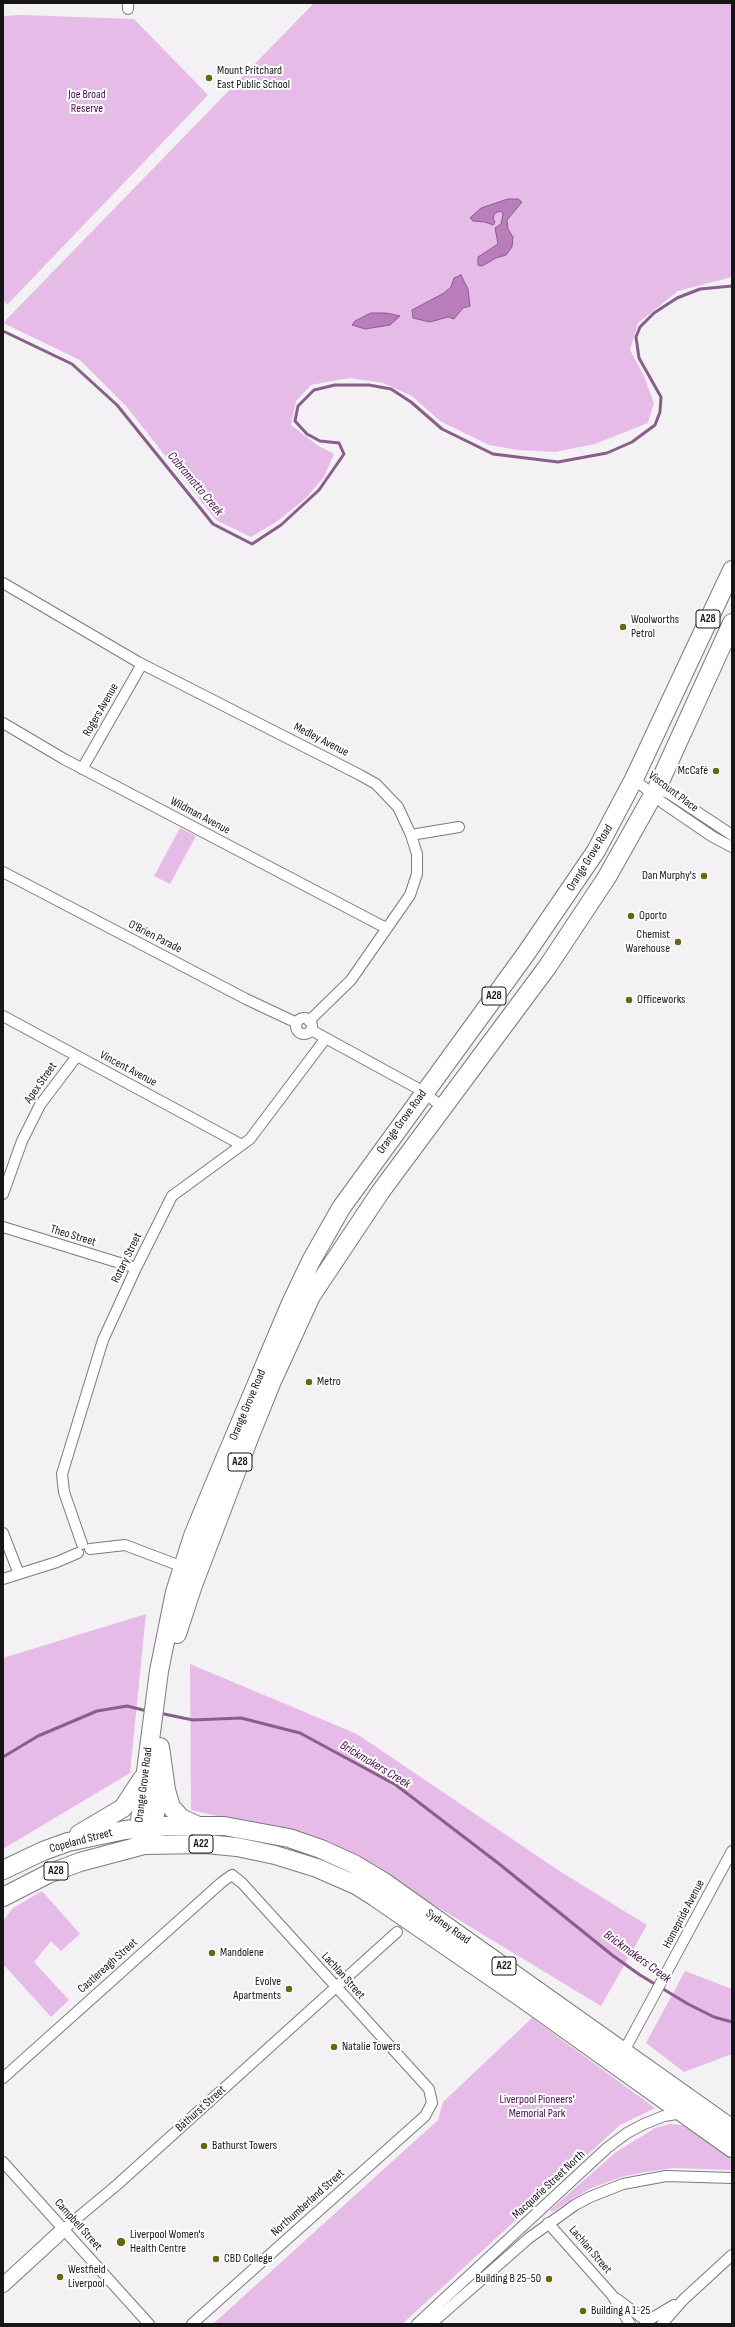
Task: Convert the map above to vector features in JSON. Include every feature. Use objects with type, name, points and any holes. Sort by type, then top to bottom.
[{"type":"highway","name":"Orange Grove Road","points":[[146,1834],[146,1771],[157,1723],[168,1627],[183,1567],[214,1485],[311,1261],[342,1208],[579,877],[596,851],[634,779],[732,570]]},
{"type":"highway","name":"Orange Grove Road","points":[[160,1699],[192,1585],[266,1395],[311,1296],[356,1226],[552,960],[607,877],[655,792],[732,623]]},
{"type":"highway","name":"Orange Grove Road","points":[[146,1834],[160,1747],[157,1723]]},
{"type":"highway","points":[[160,1747],[166,1790],[171,1807],[181,1818],[197,1825]]},
{"type":"highway","name":"A28","points":[[68,1842],[89,1827],[113,1816],[123,1808],[137,1790],[146,1771]]},
{"type":"highway","name":"Sydney Road","points":[[146,1834],[197,1825],[224,1826],[289,1838],[321,1849],[354,1864],[397,1891],[620,2058],[682,2112]]},
{"type":"highway","name":"Copeland Street","points":[[3,1870],[43,1851],[68,1842],[125,1830],[146,1834]]},
{"type":"highway","name":"Sydney Road","points":[[146,1834],[206,1844],[237,1847],[275,1855],[336,1876],[375,1897],[620,2058],[726,2125]]},
{"type":"highway","name":"Copeland Street","points":[[3,1897],[48,1874],[146,1834]]},
{"type":"highway","name":"A22","points":[[682,2112],[732,2148]]},
{"type":"street","name":"Medley Avenue","points":[[3,583],[142,664],[376,784],[398,807],[411,835],[417,854],[417,874],[410,895],[351,980],[310,1026]]},
{"type":"street","name":"Rogers Avenue","points":[[82,769],[142,664]]},
{"type":"street","name":"Wildman Avenue","points":[[3,723],[82,769],[386,928]]},
{"type":"street","name":"Viscount Place","points":[[634,779],[655,792],[713,838],[732,847]]},
{"type":"street","name":"Viscount Place","points":[[655,792],[670,794],[732,835]]},
{"type":"street","points":[[411,835],[459,827]]},
{"type":"street","name":"O'Brien Parade","points":[[3,872],[297,1023],[296,1028],[299,1033],[307,1034],[310,1026]]},
{"type":"street","name":"Vincent Avenue","points":[[3,1016],[242,1145]]},
{"type":"street","points":[[310,1026],[326,1038],[424,1092],[443,1107]]},
{"type":"street","name":"Rotary Street","points":[[83,1549],[63,1488],[62,1474],[103,1340],[136,1268],[172,1196],[250,1139],[326,1038]]},
{"type":"street","name":"Apex Street","points":[[3,1194],[22,1141],[40,1105],[77,1056]]},
{"type":"street","name":"Theo Street","points":[[3,1227],[136,1268]]},
{"type":"street","points":[[3,1533],[19,1574]]},
{"type":"street","points":[[3,1579],[83,1549],[125,1545],[183,1567]]},
{"type":"street","name":"Homepride Avenue","points":[[620,2058],[732,1851]]},
{"type":"street","name":"Lachlan Street","points":[[232,1875],[242,1883],[425,2084],[432,2096]]},
{"type":"street","name":"Castlereagh Street","points":[[3,2078],[216,1887],[232,1875]]},
{"type":"street","name":"Bathurst Street","points":[[3,2285],[118,2184],[397,1932]]},
{"type":"street","name":"Northumberland Street","points":[[192,2324],[425,2116],[430,2110],[432,2096]]},
{"type":"street","name":"Macquarie Street North","points":[[417,2324],[607,2148],[627,2133],[664,2116],[682,2112],[726,2125]]},
{"type":"street","name":"Campbell Street","points":[[3,2162],[149,2324]]},
{"type":"street","name":"Macquarie Street North","points":[[431,2324],[548,2223],[590,2197],[623,2184],[666,2176],[732,2178]]},
{"type":"street","name":"Lachlan Street","points":[[548,2223],[612,2295],[630,2324]]},
{"type":"street","points":[[662,2324],[683,2300],[732,2255]]},
{"type":"street","name":"Lachlan Street","points":[[612,2295],[647,2322]]},
{"type":"street","points":[[647,2322],[683,2300]]},
{"type":"green space","points":[[314,3],[732,3],[732,277],[678,291],[638,323],[630,350],[644,376],[654,403],[648,423],[595,444],[555,452],[518,450],[489,445],[440,421],[412,396],[383,383],[349,378],[311,385],[296,401],[291,425],[317,445],[334,454],[324,477],[305,499],[276,522],[251,537],[216,520],[126,406],[80,360],[3,323]]},
{"type":"green space","name":"Joe Broad Reserve","points":[[21,15],[134,19],[208,95],[7,305],[3,299],[3,16]]},
{"type":"green space","points":[[180,828],[196,836],[170,884],[154,876]]},
{"type":"green space","points":[[146,1614],[130,1773],[3,1849],[3,1658]]},
{"type":"green space","points":[[190,1664],[357,1734],[561,1872],[647,1925],[601,2006],[330,1842],[191,1810]]},
{"type":"green space","points":[[42,1891],[80,1934],[61,1951],[51,1941],[34,1962],[69,2000],[51,2017],[3,1964],[3,1921],[13,1908]]},
{"type":"green space","points":[[685,1971],[732,1989],[732,2054],[684,2072],[646,2043]]},
{"type":"green space","name":"Liverpool Pioneers' Memorial Park","points":[[532,2018],[655,2108],[620,2125],[402,2324],[213,2324],[438,2120],[443,2102]]},
{"type":"green space","points":[[670,2124],[682,2125],[724,2153],[732,2160],[732,2170],[673,2168],[621,2177],[589,2189],[552,2212],[550,2210],[616,2152],[655,2128]]},
{"type":"shaded area","points":[[508,199],[518,199],[522,202],[507,220],[508,229],[513,237],[512,247],[506,255],[496,258],[482,266],[478,265],[478,257],[498,244],[495,228],[501,224],[503,214],[501,211],[495,213],[493,218],[495,222],[493,225],[485,222],[473,221],[470,218],[481,208]]},
{"type":"shaded area","points":[[461,275],[468,289],[470,306],[463,308],[454,319],[448,317],[430,322],[413,318],[412,310],[444,293],[451,287],[454,278]]},
{"type":"shaded area","points":[[371,313],[386,313],[400,316],[390,325],[365,329],[352,325],[355,321]]},
{"type":"waterway","name":"Cabramatta Creek","points":[[3,331],[72,364],[117,405],[213,524],[252,544],[281,525],[319,490],[344,454],[339,443],[320,441],[307,434],[295,421],[298,406],[314,390],[335,385],[369,385],[391,389],[411,402],[442,429],[493,454],[558,462],[607,453],[632,442],[655,425],[660,412],[661,397],[639,358],[636,337],[640,327],[654,313],[677,298],[700,289],[732,286]]},
{"type":"waterway","name":"Brickmakers Creek","points":[[3,1757],[38,1736],[97,1711],[127,1706],[147,1711]]},
{"type":"waterway","name":"Brickmakers Creek","points":[[159,1713],[193,1720],[241,1718],[300,1733],[396,1785],[498,1863],[612,1955],[640,1975],[688,2004],[714,2017],[732,2022]]},
{"type":"place","name":"Mount Pritchard East Public School","points":[[209,78]]},
{"type":"place","name":"Woolworths Petrol","points":[[623,627]]},
{"type":"place","name":"McCafé","points":[[716,771]]},
{"type":"place","name":"Dan Murphy's","points":[[704,876]]},
{"type":"place","name":"Oporto","points":[[631,916]]},
{"type":"place","name":"Chemist Warehouse","points":[[678,942]]},
{"type":"place","name":"Officeworks","points":[[629,1000]]},
{"type":"place","name":"Metro","points":[[309,1382]]},
{"type":"place","name":"Mandolene","points":[[212,1953]]},
{"type":"place","name":"Evolve Apartments","points":[[289,1989]]},
{"type":"place","name":"Natalie Towers","points":[[334,2047]]},
{"type":"place","name":"Bathurst Towers","points":[[204,2146]]},
{"type":"place","name":"Liverpool Women's Health Centre","points":[[121,2242]]},
{"type":"place","name":"CBD College","points":[[216,2259]]},
{"type":"place","name":"Westfield Liverpool","points":[[60,2277]]},
{"type":"place","name":"Building B 25-50","points":[[549,2279]]},
{"type":"place","name":"Building A 1-25","points":[[583,2311]]}]
